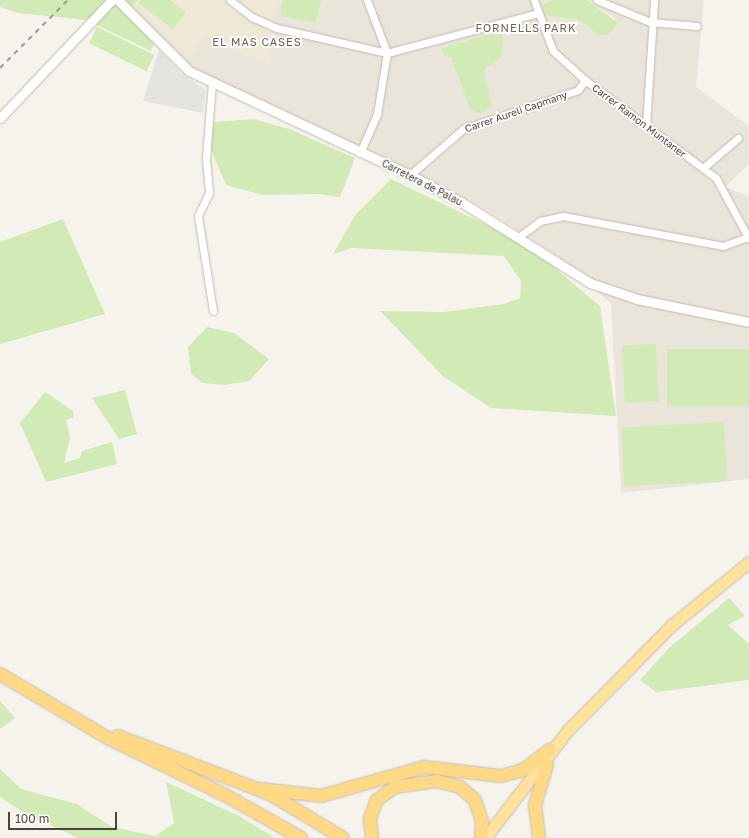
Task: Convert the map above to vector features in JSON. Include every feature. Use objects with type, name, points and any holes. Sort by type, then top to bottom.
[{"type":"highway","points":[[0,674],[78,720],[245,805],[300,838]]},
{"type":"highway","points":[[78,720],[260,789],[343,838]]},
{"type":"highway","points":[[260,789],[321,796],[424,767],[501,776],[523,770],[550,750]]},
{"type":"highway","points":[[540,838],[535,805],[547,765]]},
{"type":"highway","points":[[372,838],[370,818],[377,800],[395,787],[422,781],[449,783],[468,792],[480,810],[481,838]]},
{"type":"main road","points":[[485,838],[550,750],[673,624],[749,562]]},
{"type":"main road","points":[[494,838],[584,715]]},
{"type":"street","points":[[0,118],[112,0]]},
{"type":"street","name":"Carretera de Palau","points":[[118,0],[189,71],[360,153],[410,175],[590,283],[637,299],[749,322]]},
{"type":"street","points":[[230,0],[252,17],[277,28],[386,53],[538,13]]},
{"type":"street","points":[[360,153],[377,114],[386,53],[367,0]]},
{"type":"street","name":"Carrer Ramon Muntaner","points":[[534,0],[553,51],[585,80],[716,178],[749,238]]},
{"type":"street","points":[[597,0],[650,22],[697,26]]},
{"type":"street","points":[[646,125],[650,22],[654,0]]},
{"type":"street","name":"Carrer Aureli Capmany","points":[[410,175],[463,129],[578,90],[585,80]]},
{"type":"street","points":[[212,82],[206,158],[209,193],[198,216],[213,311]]},
{"type":"street","points":[[703,168],[738,138]]},
{"type":"street","points":[[517,238],[540,221],[563,216],[722,246],[749,238]]},
{"type":"shaded area","points":[[137,0],[554,0],[543,4],[544,15],[580,20],[593,32],[614,28],[615,18],[587,0],[704,0],[696,87],[749,126],[749,164],[725,187],[749,196],[749,479],[621,493],[611,304],[559,257],[479,205],[192,68],[174,47],[165,48],[125,15]],"holes":[[[503,30],[502,56],[484,70],[492,106],[464,91],[451,58],[441,48]]]},
{"type":"shaded area","points":[[138,0],[223,0],[250,23],[274,32],[268,64],[232,50],[206,35],[188,58],[133,6]]},
{"type":"shaded area","points":[[239,0],[279,0],[273,24],[248,9]]},
{"type":"shaded area","points":[[159,50],[182,74],[206,90],[203,113],[143,101]]},
{"type":"green space","points":[[0,0],[137,0],[125,15],[155,41],[151,51],[86,20],[18,13],[0,7]]},
{"type":"green space","points":[[140,0],[170,0],[186,12],[173,29],[138,3]]},
{"type":"green space","points":[[283,0],[321,0],[316,23],[280,16]]},
{"type":"green space","points":[[554,0],[587,0],[618,23],[608,35],[597,35],[580,20],[543,15],[543,4]]},
{"type":"green space","points":[[97,27],[155,55],[147,71],[89,43]]},
{"type":"green space","points":[[503,30],[502,56],[484,70],[492,106],[480,114],[471,110],[451,58],[444,55],[441,48]]},
{"type":"green space","points":[[254,119],[289,129],[355,158],[340,197],[318,194],[262,195],[226,185],[208,143],[213,122]]},
{"type":"green space","points":[[391,179],[526,244],[600,306],[616,416],[491,408],[443,376],[380,311],[444,312],[504,304],[520,298],[521,281],[504,256],[351,248],[333,254],[356,214]]},
{"type":"green space","points":[[63,219],[105,314],[0,344],[0,242]]},
{"type":"green space","points":[[207,327],[234,333],[269,359],[249,381],[224,385],[203,383],[191,374],[188,347]]},
{"type":"green space","points":[[656,344],[659,401],[625,403],[622,346]]},
{"type":"green space","points":[[667,349],[749,349],[749,406],[667,406]]},
{"type":"green space","points":[[125,390],[137,434],[119,439],[92,398]]},
{"type":"green space","points":[[45,392],[73,411],[74,417],[66,420],[70,438],[64,463],[80,458],[82,451],[112,442],[117,464],[46,482],[20,423]]},
{"type":"green space","points":[[724,422],[727,481],[624,486],[621,427]]},
{"type":"green space","points":[[729,598],[745,616],[728,625],[749,644],[749,680],[656,692],[640,680],[669,648]]},
{"type":"green space","points":[[0,701],[15,718],[0,729]]},
{"type":"green space","points":[[0,769],[21,789],[77,804],[112,827],[155,836],[174,823],[166,782],[239,816],[275,838],[78,838],[24,813],[0,797]]},
{"type":"railway","points":[[0,68],[68,0]]},
{"type":"district","name":"FORNELLS PARK","points":[[526,28]]},
{"type":"district","name":"EL MAS CASES","points":[[257,42]]}]
